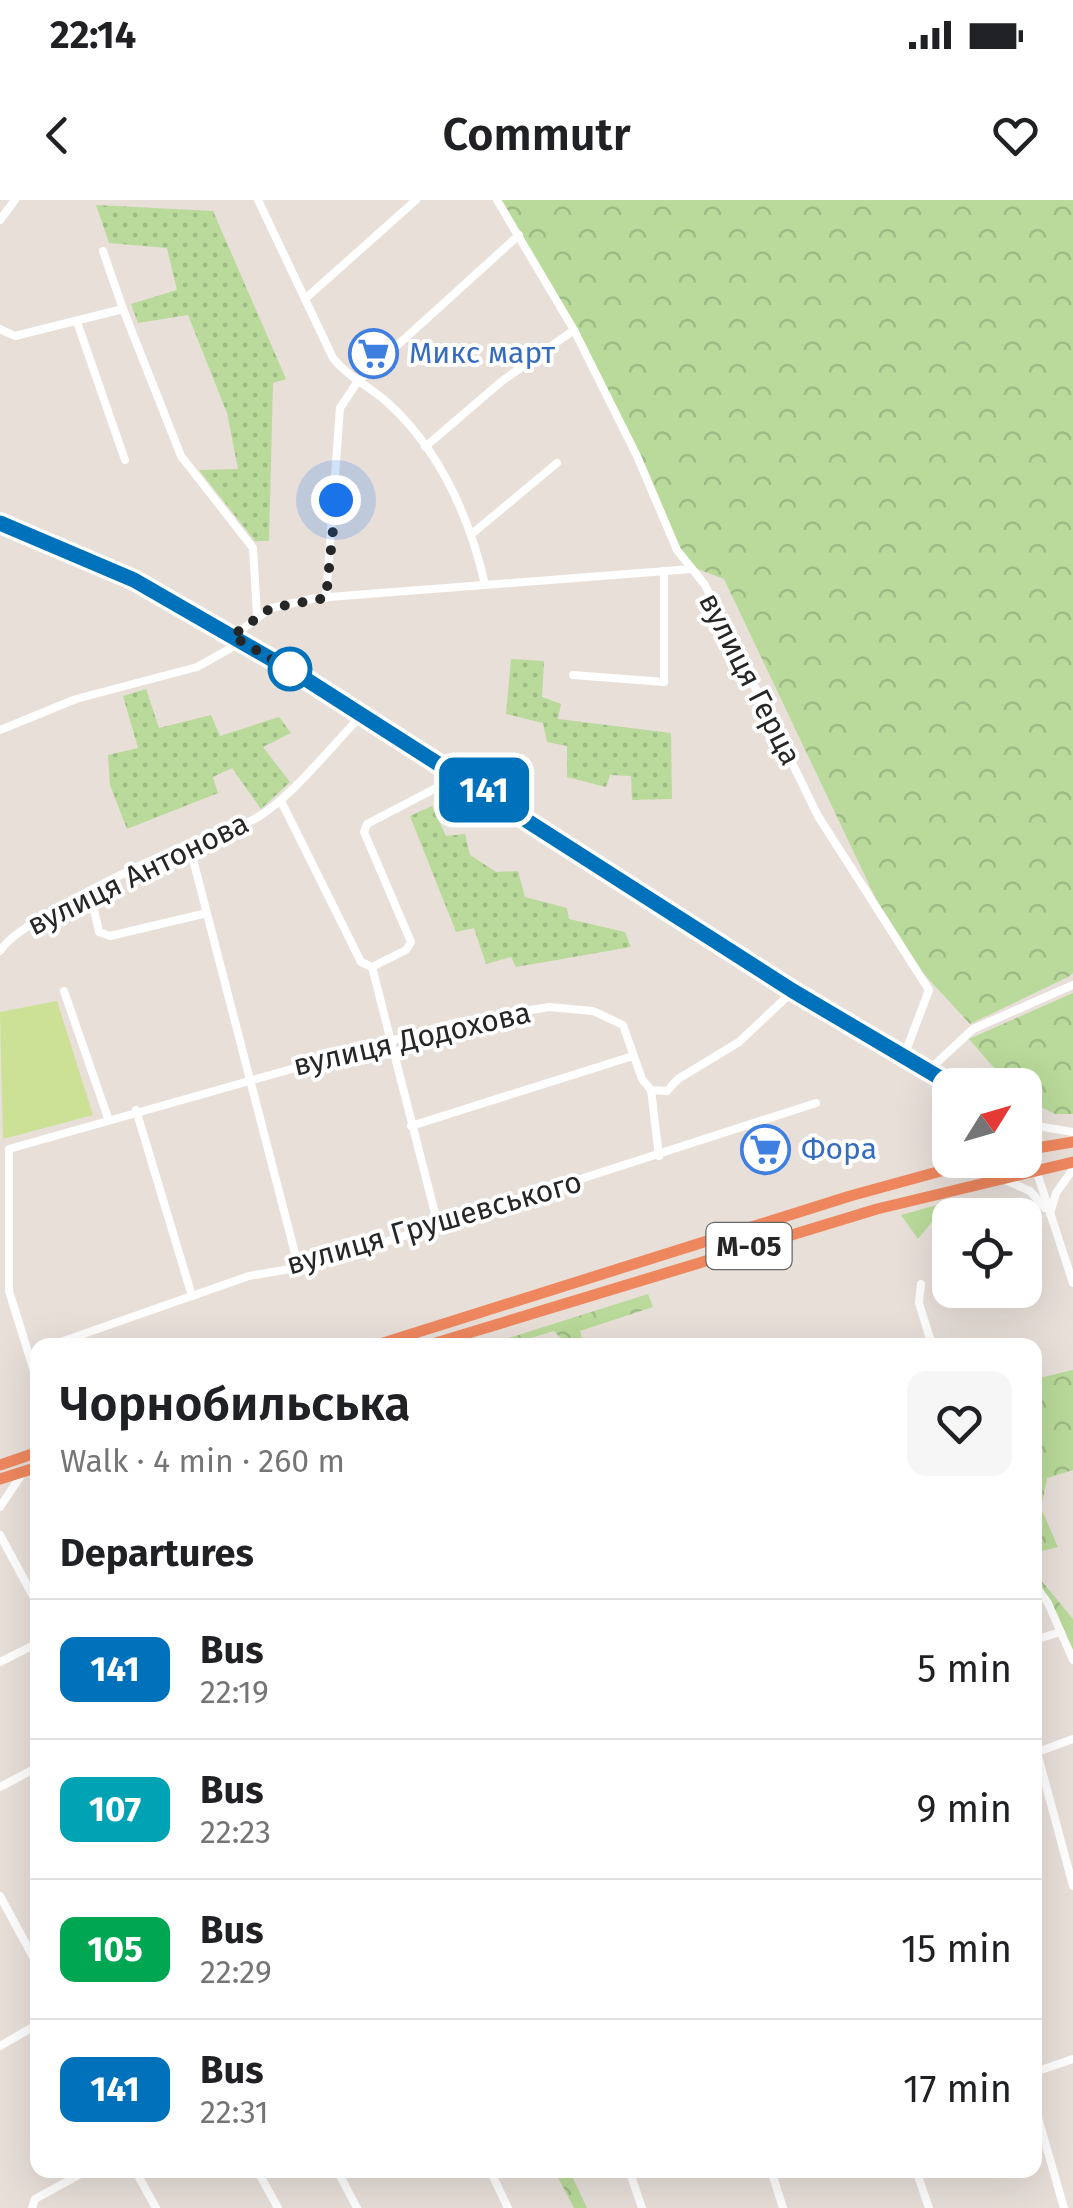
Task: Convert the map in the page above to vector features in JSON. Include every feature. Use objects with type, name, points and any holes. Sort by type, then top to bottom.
[{"type":"highway","points":[[1042,1148],[1073,1142]]},
{"type":"highway","name":"М-05","points":[[1042,1168],[1073,1165]]},
{"type":"highway","name":"М-05","points":[[399,1338],[932,1173]]},
{"type":"highway","name":"М-05","points":[[453,1338],[746,1247],[992,1178]]},
{"type":"highway","points":[[0,1462],[30,1455]]},
{"type":"highway","points":[[0,1479],[30,1469]]},
{"type":"street","points":[[258,200],[333,358],[388,403],[425,447],[460,499],[486,584]]},
{"type":"street","points":[[306,298],[416,200]]},
{"type":"street","name":"вулиця Герца","points":[[497,200],[574,330],[677,550],[705,585],[806,790],[929,990],[904,1056]]},
{"type":"street","points":[[0,209],[14,203]]},
{"type":"street","points":[[0,220],[14,203]]},
{"type":"street","points":[[326,598],[340,408],[358,381],[519,235]]},
{"type":"street","points":[[103,251],[181,456],[253,548],[257,615]]},
{"type":"street","points":[[0,329],[15,336],[123,309]]},
{"type":"street","points":[[77,322],[126,460]]},
{"type":"street","points":[[425,447],[502,381],[574,330]]},
{"type":"street","points":[[473,532],[557,463]]},
{"type":"street","points":[[0,523],[134,580],[232,636],[460,775],[793,991],[932,1073]]},
{"type":"street","points":[[232,636],[271,608],[326,598],[692,570]]},
{"type":"street","points":[[573,675],[664,682],[664,571]]},
{"type":"street","points":[[0,730],[76,699],[196,668],[242,642]]},
{"type":"street","name":"вулиця Антонова","points":[[0,951],[8,937],[90,892],[188,844],[256,819],[280,801],[363,714]]},
{"type":"street","points":[[372,967],[406,950],[411,942],[364,832],[367,824],[460,775]]},
{"type":"street","points":[[280,801],[361,962],[372,967]]},
{"type":"street","points":[[188,844],[298,1265]]},
{"type":"street","points":[[90,892],[99,932],[110,936],[207,913]]},
{"type":"street","points":[[372,967],[388,1042],[438,1225]]},
{"type":"street","points":[[928,1071],[972,1029],[1073,986]]},
{"type":"street","points":[[64,991],[108,1118]]},
{"type":"street","points":[[651,1090],[667,1091],[678,1079],[739,1042],[793,991]]},
{"type":"street","name":"вулиця Додохова","points":[[30,1344],[9,1291],[9,1149],[108,1118],[454,1023],[549,1007],[612,1018],[623,1025],[651,1090],[659,1156]]},
{"type":"street","points":[[410,1126],[634,1056]]},
{"type":"street","name":"вулиця Грушевського","points":[[72,1338],[192,1296],[298,1265],[314,1265],[659,1156],[816,1102]]},
{"type":"street","points":[[136,1110],[192,1296]]},
{"type":"street","points":[[1042,1127],[1073,1132]]},
{"type":"street","points":[[1050,1214],[1056,1193],[1073,1165]]},
{"type":"street","points":[[998,1178],[1030,1191],[1050,1214]]},
{"type":"street","points":[[1039,1178],[1073,1283]]},
{"type":"street","points":[[921,1284],[919,1302],[930,1338]]},
{"type":"street","points":[[0,1507],[30,1470]]},
{"type":"street","points":[[0,1535],[30,1591]]},
{"type":"street","points":[[0,1565],[13,1560]]},
{"type":"street","points":[[1042,1598],[1073,1660]]},
{"type":"street","points":[[1042,1638],[1060,1632]]},
{"type":"street","points":[[0,1662],[30,1647]]},
{"type":"street","points":[[1042,1751],[1073,1739]]},
{"type":"street","points":[[0,1787],[30,1771]]},
{"type":"street","points":[[1042,1775],[1073,1886]]},
{"type":"street","points":[[0,1896],[30,1951]]},
{"type":"street","points":[[0,2046],[30,2029]]},
{"type":"street","points":[[1042,2070],[1073,2059]]},
{"type":"street","points":[[1042,2131],[1064,2208]]},
{"type":"street","points":[[32,2208],[35,2199],[73,2178]]},
{"type":"street","points":[[139,2178],[156,2208]]},
{"type":"street","points":[[261,2178],[278,2208]]},
{"type":"street","points":[[340,2178],[356,2208]]},
{"type":"street","points":[[494,2178],[508,2208]]},
{"type":"street","points":[[632,2178],[642,2208]]},
{"type":"street","points":[[774,2178],[783,2208]]},
{"type":"street","points":[[919,2178],[929,2208]]},
{"type":"green space","points":[[500,200],[1073,200],[1073,973],[1068,977],[970,1024],[923,973],[876,899],[724,579],[695,568],[677,550],[657,494]]},
{"type":"green space","points":[[96,205],[213,211],[286,379],[273,383],[269,541],[255,541],[199,470],[238,469],[227,413],[188,315],[138,323],[131,304],[177,290],[167,248],[109,243]]},
{"type":"green space","points":[[511,659],[544,661],[542,697],[561,704],[558,719],[671,733],[672,799],[632,800],[631,776],[610,775],[606,787],[567,777],[567,746],[547,742],[543,723],[506,714]]},
{"type":"green space","points":[[146,689],[159,728],[211,715],[220,736],[279,717],[291,733],[263,747],[290,782],[261,809],[232,768],[213,777],[218,793],[127,829],[110,785],[108,755],[138,748],[123,696]]},
{"type":"green space","points":[[432,806],[446,836],[465,834],[470,855],[496,872],[518,871],[525,897],[567,908],[569,919],[625,932],[631,947],[516,967],[511,957],[486,964],[474,928],[456,932],[410,816]]},
{"type":"green space","points":[[1073,993],[1073,1114],[1055,1114],[1042,1108],[1042,1068],[994,1068],[969,1039]]},
{"type":"green space","points":[[57,1001],[93,1115],[3,1139],[0,1012]]},
{"type":"green space","points":[[932,1206],[932,1222],[918,1239],[901,1215]]},
{"type":"green space","points":[[648,1294],[653,1307],[580,1331],[582,1338],[560,1338],[554,1331],[531,1338],[509,1338]]},
{"type":"green space","points":[[1073,1370],[1073,1470],[1047,1478],[1042,1503],[1042,1377]]},
{"type":"green space","points":[[1042,1510],[1058,1547],[1042,1551]]},
{"type":"green space","points":[[1042,1581],[1073,1619],[1073,1650],[1042,1591]]},
{"type":"green space","points":[[558,2178],[573,2178],[587,2208],[574,2208]]},
{"type":"bus line","name":"141","points":[[0,523],[134,580],[206,620],[514,810],[793,991],[932,1073]]},
{"type":"place","name":"Микс март","points":[[374,353]]},
{"type":"place","name":"Фора","points":[[766,1149]]},
{"type":"route","points":[[290,669],[304,678],[232,636],[271,608],[326,598],[336,500]]}]
